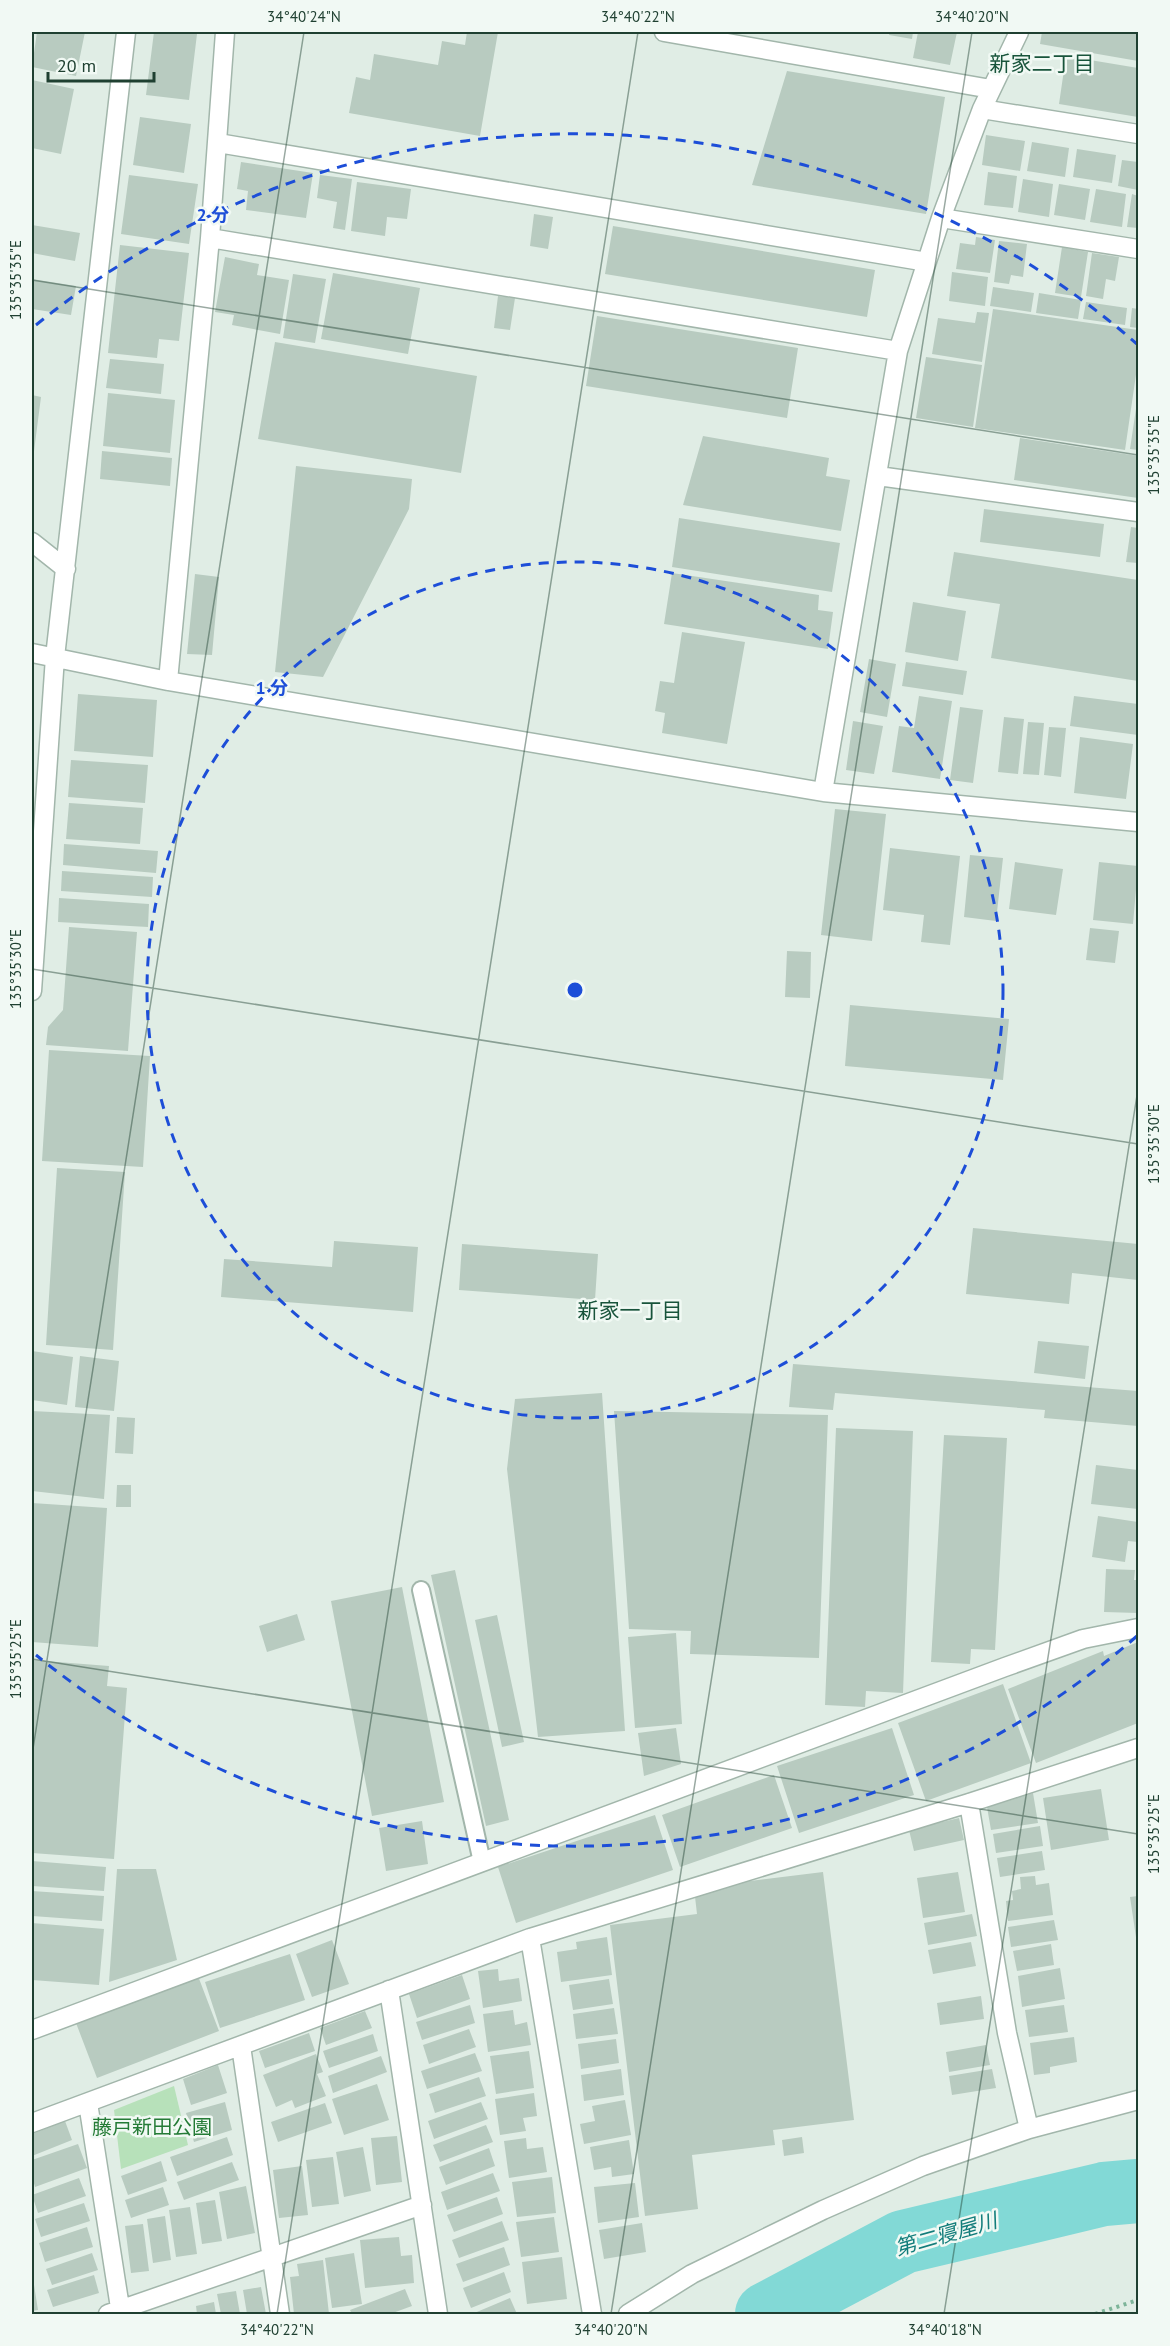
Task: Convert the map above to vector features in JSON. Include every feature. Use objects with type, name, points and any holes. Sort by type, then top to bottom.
[{"type":"street","points":[[32,991],[55,657],[126,32]]},
{"type":"street","points":[[168,681],[210,238],[225,32]]},
{"type":"street","points":[[664,32],[991,89]]},
{"type":"street","points":[[823,792],[898,351],[941,218],[982,109],[1019,32]]},
{"type":"street","points":[[982,109],[1138,134]]},
{"type":"street","points":[[218,143],[927,262]]},
{"type":"street","points":[[941,218],[1138,249]]},
{"type":"street","points":[[210,238],[898,351]]},
{"type":"street","points":[[878,476],[1138,512]]},
{"type":"street","points":[[32,542],[66,569]]},
{"type":"street","points":[[32,653],[168,681],[823,792],[1138,822]]},
{"type":"street","points":[[32,2030],[1016,1663],[1083,1639],[1138,1628]]},
{"type":"street","points":[[32,2122],[530,1938],[969,1803],[1138,1748]]},
{"type":"street","points":[[969,1803],[1007,2033],[1029,2129]]},
{"type":"street","points":[[530,1938],[592,2314]]},
{"type":"street","points":[[389,1990],[438,2314]]},
{"type":"street","points":[[241,2046],[280,2314]]},
{"type":"street","points":[[628,2314],[692,2274],[823,2210],[923,2166],[1029,2129],[1138,2100]]},
{"type":"street","points":[[88,2103],[117,2313],[422,2205]]},
{"type":"lane","points":[[421,1590],[482,1862]]},
{"type":"path","points":[[1095,2314],[1138,2300]]},
{"type":"green space","name":"藤戸新田公園","points":[[174,2086],[188,2145],[121,2169],[114,2110]]},
{"type":"building","points":[[37,32],[85,32],[76,76],[32,67]]},
{"type":"building","points":[[154,32],[197,34],[189,100],[146,95]]},
{"type":"building","points":[[467,32],[498,32],[480,136],[349,113],[356,77],[370,80],[374,54],[438,65],[442,41],[465,45]]},
{"type":"building","points":[[890,32],[913,32],[912,39],[889,35]]},
{"type":"building","points":[[918,32],[957,32],[950,65],[913,58]]},
{"type":"building","points":[[1042,32],[1138,32],[1138,61],[1040,44]]},
{"type":"building","points":[[1066,56],[1138,68],[1138,117],[1059,104]]},
{"type":"building","points":[[787,71],[945,97],[926,214],[752,185]]},
{"type":"building","points":[[32,80],[74,89],[61,154],[32,148]]},
{"type":"building","points":[[140,117],[191,124],[184,173],[133,165]]},
{"type":"building","points":[[986,135],[1025,141],[1020,171],[982,165]]},
{"type":"building","points":[[1032,142],[1069,148],[1065,177],[1027,171]]},
{"type":"building","points":[[1077,149],[1116,155],[1112,183],[1073,177]]},
{"type":"building","points":[[1122,160],[1138,162],[1138,190],[1118,186]]},
{"type":"building","points":[[241,162],[313,173],[306,218],[246,210],[248,191],[237,189]]},
{"type":"building","points":[[988,172],[1017,176],[1013,208],[984,205]]},
{"type":"building","points":[[129,175],[198,184],[189,244],[121,234]]},
{"type":"building","points":[[320,175],[352,179],[345,230],[333,228],[337,202],[317,198]]},
{"type":"building","points":[[1023,179],[1053,184],[1049,217],[1018,212]]},
{"type":"building","points":[[357,182],[411,189],[407,219],[387,217],[385,236],[351,231]]},
{"type":"building","points":[[1059,184],[1090,189],[1085,220],[1054,215]]},
{"type":"building","points":[[1096,189],[1126,194],[1122,227],[1090,222]]},
{"type":"building","points":[[1132,194],[1138,196],[1138,228],[1127,227]]},
{"type":"building","points":[[534,214],[553,217],[548,249],[530,246]]},
{"type":"building","points":[[32,225],[80,233],[75,261],[32,253]]},
{"type":"building","points":[[613,226],[875,270],[867,317],[605,274]]},
{"type":"building","points":[[976,237],[995,240],[990,273],[956,269],[960,243],[975,245]]},
{"type":"building","points":[[999,241],[1027,244],[1023,277],[1011,275],[1009,284],[994,282]]},
{"type":"building","points":[[120,245],[189,253],[179,341],[159,339],[157,358],[108,353]]},
{"type":"building","points":[[1062,247],[1088,252],[1081,297],[1055,293]]},
{"type":"building","points":[[1092,253],[1119,257],[1115,281],[1106,279],[1103,299],[1086,296]]},
{"type":"building","points":[[225,257],[259,264],[257,275],[289,280],[280,334],[232,325],[234,315],[215,312]]},
{"type":"building","points":[[952,272],[988,277],[985,306],[949,301]]},
{"type":"building","points":[[333,273],[420,288],[408,354],[321,339]]},
{"type":"building","points":[[293,274],[326,279],[315,343],[283,338]]},
{"type":"building","points":[[32,279],[76,286],[71,315],[32,309]]},
{"type":"building","points":[[993,287],[1034,293],[1031,312],[990,306]]},
{"type":"building","points":[[1039,293],[1081,300],[1078,319],[1036,313]]},
{"type":"building","points":[[498,296],[515,298],[510,330],[494,328]]},
{"type":"building","points":[[1086,302],[1127,308],[1125,325],[1083,319]]},
{"type":"building","points":[[1132,308],[1138,309],[1138,328],[1130,327]]},
{"type":"building","points":[[993,309],[1138,330],[1138,361],[1125,450],[975,428]]},
{"type":"building","points":[[977,312],[989,313],[982,362],[932,354],[938,318],[975,323]]},
{"type":"building","points":[[597,316],[798,348],[787,418],[586,386]]},
{"type":"building","points":[[275,342],[477,376],[461,473],[258,439]]},
{"type":"building","points":[[926,357],[982,365],[973,427],[916,418]]},
{"type":"building","points":[[110,359],[164,364],[161,394],[106,388]]},
{"type":"building","points":[[108,393],[175,400],[170,453],[103,446]]},
{"type":"building","points":[[32,395],[41,397],[33,459],[32,459]]},
{"type":"building","points":[[1138,402],[1138,450],[1130,449]]},
{"type":"building","points":[[703,436],[829,458],[826,476],[850,480],[841,531],[683,505]]},
{"type":"building","points":[[1020,438],[1138,456],[1138,498],[1014,480]]},
{"type":"building","points":[[102,451],[172,458],[170,486],[100,479]]},
{"type":"building","points":[[296,466],[412,479],[409,509],[323,677],[275,672]]},
{"type":"building","points":[[984,509],[1104,524],[1100,557],[980,542]]},
{"type":"building","points":[[679,518],[840,543],[832,592],[672,567]]},
{"type":"building","points":[[1131,527],[1138,528],[1138,563],[1126,562]]},
{"type":"building","points":[[954,552],[1138,580],[1138,681],[991,658],[1000,604],[947,596]]},
{"type":"building","points":[[672,573],[819,595],[818,610],[833,612],[828,649],[664,624]]},
{"type":"building","points":[[195,574],[219,577],[212,655],[187,654]]},
{"type":"building","points":[[913,602],[966,611],[958,661],[905,652]]},
{"type":"building","points":[[682,632],[745,642],[727,744],[662,733],[665,713],[655,711],[660,681],[674,683]]},
{"type":"building","points":[[869,659],[896,664],[887,717],[860,712]]},
{"type":"building","points":[[906,662],[967,671],[963,695],[902,686]]},
{"type":"building","points":[[78,694],[157,700],[153,757],[74,751]]},
{"type":"building","points":[[919,696],[952,701],[940,779],[892,772],[899,726],[914,728]]},
{"type":"building","points":[[1074,696],[1138,704],[1138,735],[1070,726]]},
{"type":"building","points":[[960,707],[983,710],[973,783],[950,780]]},
{"type":"building","points":[[1004,717],[1024,719],[1018,774],[998,772]]},
{"type":"building","points":[[853,721],[883,726],[874,774],[846,770]]},
{"type":"building","points":[[1028,722],[1044,723],[1039,775],[1023,774]]},
{"type":"building","points":[[1049,727],[1066,728],[1061,777],[1044,775]]},
{"type":"building","points":[[1080,737],[1133,744],[1126,799],[1074,793]]},
{"type":"building","points":[[71,760],[148,765],[145,803],[68,797]]},
{"type":"building","points":[[69,803],[143,808],[140,844],[66,839]]},
{"type":"building","points":[[835,809],[886,814],[872,941],[821,935]]},
{"type":"building","points":[[64,844],[158,851],[156,873],[63,865]]},
{"type":"building","points":[[890,848],[960,856],[950,945],[921,942],[924,915],[883,910]]},
{"type":"building","points":[[970,855],[1003,858],[996,921],[964,917]]},
{"type":"building","points":[[1015,862],[1063,869],[1056,915],[1009,909]]},
{"type":"building","points":[[1099,862],[1138,866],[1133,924],[1093,920]]},
{"type":"building","points":[[62,871],[153,877],[152,897],[61,891]]},
{"type":"building","points":[[59,898],[149,904],[148,927],[58,922]]},
{"type":"building","points":[[69,927],[137,932],[128,1051],[46,1045],[48,1027],[63,1010]]},
{"type":"building","points":[[1090,928],[1119,931],[1115,963],[1086,960]]},
{"type":"building","points":[[787,951],[811,952],[810,998],[785,997]]},
{"type":"building","points":[[850,1005],[1009,1019],[1003,1080],[845,1066]]},
{"type":"building","points":[[49,1050],[150,1056],[143,1167],[42,1161]]},
{"type":"building","points":[[57,1168],[125,1172],[113,1350],[46,1345]]},
{"type":"building","points":[[973,1228],[1138,1244],[1138,1280],[1072,1273],[1069,1304],[966,1294]]},
{"type":"building","points":[[334,1241],[418,1247],[413,1312],[221,1297],[224,1259],[332,1267]]},
{"type":"building","points":[[462,1244],[598,1254],[595,1300],[459,1290]]},
{"type":"building","points":[[1038,1341],[1089,1346],[1085,1379],[1034,1373]]},
{"type":"building","points":[[32,1351],[73,1357],[67,1405],[32,1400]]},
{"type":"building","points":[[80,1356],[119,1361],[114,1411],[75,1407]]},
{"type":"building","points":[[793,1364],[1138,1391],[1138,1426],[1044,1418],[1045,1410],[835,1393],[833,1410],[789,1407]]},
{"type":"building","points":[[602,1393],[625,1731],[538,1737],[507,1469],[515,1399]]},
{"type":"building","points":[[32,1411],[110,1415],[104,1499],[32,1491]]},
{"type":"building","points":[[614,1411],[828,1415],[819,1658],[690,1654],[691,1631],[629,1629]]},
{"type":"building","points":[[117,1417],[135,1418],[133,1454],[115,1453]]},
{"type":"building","points":[[836,1428],[913,1431],[903,1693],[866,1691],[865,1707],[825,1705]]},
{"type":"building","points":[[944,1435],[1007,1438],[995,1650],[971,1649],[970,1664],[931,1662]]},
{"type":"building","points":[[1096,1465],[1138,1470],[1138,1509],[1091,1504]]},
{"type":"building","points":[[117,1485],[131,1485],[131,1507],[116,1507]]},
{"type":"building","points":[[32,1503],[107,1508],[98,1647],[32,1642]]},
{"type":"building","points":[[1098,1516],[1138,1522],[1138,1542],[1128,1541],[1125,1562],[1092,1557]]},
{"type":"building","points":[[1106,1569],[1135,1570],[1134,1580],[1138,1580],[1138,1613],[1104,1612]]},
{"type":"building","points":[[455,1570],[509,1820],[486,1826],[431,1575]]},
{"type":"building","points":[[402,1587],[444,1802],[372,1816],[331,1601]]},
{"type":"building","points":[[297,1614],[305,1640],[267,1652],[259,1626]]},
{"type":"building","points":[[497,1615],[524,1742],[502,1747],[475,1620]]},
{"type":"building","points":[[676,1633],[682,1724],[635,1728],[628,1637]]},
{"type":"building","points":[[1138,1642],[1138,1723],[1036,1763],[1008,1689],[1103,1651],[1104,1656]]},
{"type":"building","points":[[32,1660],[109,1666],[107,1686],[127,1688],[114,1859],[32,1853]]},
{"type":"building","points":[[1003,1684],[1031,1763],[926,1801],[898,1723]]},
{"type":"building","points":[[676,1728],[681,1764],[644,1776],[638,1733]]},
{"type":"building","points":[[892,1728],[914,1795],[799,1833],[777,1766]]},
{"type":"building","points":[[774,1775],[792,1828],[680,1867],[662,1815]]},
{"type":"building","points":[[1101,1789],[1109,1840],[1051,1850],[1043,1798]]},
{"type":"building","points":[[1033,1793],[1038,1823],[991,1830],[987,1807]]},
{"type":"building","points":[[655,1815],[673,1870],[516,1923],[498,1867]]},
{"type":"building","points":[[959,1818],[964,1840],[914,1851],[909,1830]]},
{"type":"building","points":[[422,1821],[428,1864],[386,1871],[379,1828]]},
{"type":"building","points":[[1040,1826],[1043,1846],[996,1853],[993,1834]]},
{"type":"building","points":[[1042,1851],[1045,1870],[1000,1877],[997,1858]]},
{"type":"building","points":[[32,1861],[106,1867],[104,1891],[32,1886]]},
{"type":"building","points":[[117,1869],[156,1869],[177,1960],[109,1982]]},
{"type":"building","points":[[823,1872],[854,2120],[773,2130],[775,2145],[692,2155],[698,2209],[645,2216],[610,1925],[697,1914],[694,1888]]},
{"type":"building","points":[[958,1872],[965,1912],[923,1918],[917,1878]]},
{"type":"building","points":[[1035,1876],[1036,1885],[1049,1883],[1053,1915],[1008,1921],[1006,1901],[1013,1900],[1012,1891],[1021,1889],[1020,1877]]},
{"type":"building","points":[[32,1891],[104,1896],[102,1921],[32,1916]]},
{"type":"building","points":[[1138,1896],[1138,1944],[1137,1944],[1130,1897]]},
{"type":"building","points":[[972,1914],[977,1936],[928,1945],[924,1923]]},
{"type":"building","points":[[1054,1920],[1058,1940],[1011,1947],[1008,1927]]},
{"type":"building","points":[[32,1923],[104,1929],[99,1985],[32,1980]]},
{"type":"building","points":[[607,1937],[612,1975],[561,1982],[557,1952],[577,1949],[576,1942]]},
{"type":"building","points":[[332,1940],[349,1984],[312,1997],[296,1954]]},
{"type":"building","points":[[971,1942],[976,1966],[933,1974],[928,1950]]},
{"type":"building","points":[[1051,1944],[1054,1965],[1017,1971],[1013,1951]]},
{"type":"building","points":[[290,1954],[305,2000],[220,2028],[205,1982]]},
{"type":"building","points":[[1060,1968],[1065,1999],[1022,2007],[1018,1976]]},
{"type":"building","points":[[498,1969],[499,1981],[519,1978],[522,2001],[483,2008],[478,1971]]},
{"type":"building","points":[[462,1975],[470,1999],[417,2018],[409,1994]]},
{"type":"building","points":[[198,1976],[219,2031],[97,2078],[76,2023]]},
{"type":"building","points":[[609,1979],[613,2004],[573,2010],[569,1985]]},
{"type":"building","points":[[981,1996],[984,2019],[940,2025],[937,2003]]},
{"type":"building","points":[[470,2005],[475,2023],[422,2040],[416,2022]]},
{"type":"building","points":[[1064,2005],[1068,2032],[1029,2037],[1025,2010]]},
{"type":"building","points":[[614,2008],[618,2034],[576,2039],[573,2014]]},
{"type":"building","points":[[513,2010],[515,2025],[527,2022],[531,2045],[488,2052],[483,2014]]},
{"type":"building","points":[[365,2011],[372,2028],[326,2045],[320,2028]]},
{"type":"building","points":[[469,2029],[476,2047],[429,2064],[423,2045]]},
{"type":"building","points":[[309,2033],[315,2051],[265,2068],[259,2051]]},
{"type":"building","points":[[373,2034],[378,2051],[329,2068],[323,2051]]},
{"type":"building","points":[[1074,2037],[1077,2062],[1050,2067],[1050,2073],[1034,2075],[1030,2043]]},
{"type":"building","points":[[616,2039],[619,2063],[581,2069],[578,2044]]},
{"type":"building","points":[[986,2045],[990,2065],[949,2072],[946,2052]]},
{"type":"building","points":[[529,2051],[534,2088],[496,2094],[490,2056]]},
{"type":"building","points":[[475,2053],[482,2071],[427,2089],[421,2071]]},
{"type":"building","points":[[316,2054],[323,2072],[317,2074],[326,2096],[295,2108],[292,2100],[276,2107],[263,2075]]},
{"type":"building","points":[[381,2056],[387,2072],[333,2093],[328,2076]]},
{"type":"building","points":[[218,2065],[227,2093],[191,2105],[183,2079]]},
{"type":"building","points":[[621,2069],[624,2095],[584,2101],[581,2075]]},
{"type":"building","points":[[992,2069],[996,2088],[952,2095],[949,2076]]},
{"type":"building","points":[[479,2077],[486,2096],[435,2113],[429,2094]]},
{"type":"building","points":[[377,2084],[389,2120],[344,2135],[332,2099]]},
{"type":"building","points":[[534,2093],[537,2116],[523,2118],[526,2131],[500,2135],[495,2099]]},
{"type":"building","points":[[625,2100],[631,2135],[584,2144],[580,2124],[595,2121],[592,2106]]},
{"type":"building","points":[[225,2102],[232,2130],[194,2142],[186,2113]]},
{"type":"building","points":[[481,2102],[488,2119],[434,2139],[428,2121]]},
{"type":"building","points":[[325,2103],[332,2123],[278,2142],[271,2122]]},
{"type":"building","points":[[65,2121],[72,2140],[32,2156],[32,2134]]},
{"type":"building","points":[[486,2125],[493,2142],[440,2162],[433,2145]]},
{"type":"building","points":[[397,2136],[402,2182],[376,2185],[371,2138]]},
{"type":"building","points":[[227,2137],[233,2155],[177,2176],[170,2157]]},
{"type":"building","points":[[802,2137],[804,2153],[784,2156],[782,2140]]},
{"type":"building","points":[[526,2138],[527,2149],[543,2147],[547,2172],[509,2178],[504,2141]]},
{"type":"building","points":[[629,2140],[634,2174],[612,2177],[611,2167],[594,2170],[590,2147]]},
{"type":"building","points":[[78,2144],[87,2168],[35,2187],[32,2160]]},
{"type":"building","points":[[363,2147],[371,2191],[344,2197],[336,2152]]},
{"type":"building","points":[[489,2148],[495,2166],[446,2185],[439,2167]]},
{"type":"building","points":[[333,2157],[339,2204],[312,2207],[306,2160]]},
{"type":"building","points":[[161,2161],[167,2181],[128,2195],[121,2176]]},
{"type":"building","points":[[232,2162],[239,2180],[184,2200],[177,2182]]},
{"type":"building","points":[[302,2166],[308,2215],[279,2218],[273,2170]]},
{"type":"building","points":[[493,2173],[500,2191],[447,2210],[441,2192]]},
{"type":"building","points":[[552,2177],[556,2213],[517,2217],[512,2182]]},
{"type":"building","points":[[79,2178],[86,2196],[38,2213],[32,2195]]},
{"type":"building","points":[[635,2183],[639,2217],[598,2223],[594,2187]]},
{"type":"building","points":[[246,2186],[255,2233],[227,2239],[219,2192]]},
{"type":"building","points":[[163,2187],[169,2205],[131,2218],[125,2200]]},
{"type":"building","points":[[497,2197],[503,2214],[454,2232],[447,2215]]},
{"type":"building","points":[[215,2200],[222,2241],[202,2244],[196,2203]]},
{"type":"building","points":[[84,2203],[90,2221],[41,2237],[35,2219]]},
{"type":"building","points":[[190,2207],[197,2254],[176,2257],[169,2210]]},
{"type":"building","points":[[165,2216],[171,2260],[153,2263],[147,2219]]},
{"type":"building","points":[[554,2217],[559,2252],[521,2257],[516,2222]]},
{"type":"building","points":[[502,2221],[509,2240],[459,2258],[452,2240]]},
{"type":"building","points":[[642,2223],[646,2252],[604,2259],[599,2230]]},
{"type":"building","points":[[143,2224],[149,2271],[131,2273],[125,2226]]},
{"type":"building","points":[[87,2227],[93,2247],[45,2262],[39,2243]]},
{"type":"building","points":[[399,2237],[401,2256],[412,2255],[414,2283],[365,2288],[360,2240]]},
{"type":"building","points":[[504,2247],[510,2265],[463,2282],[456,2264]]},
{"type":"building","points":[[92,2253],[98,2270],[52,2285],[46,2269]]},
{"type":"building","points":[[354,2253],[362,2304],[332,2308],[325,2258]]},
{"type":"building","points":[[562,2257],[567,2299],[527,2304],[522,2262]]},
{"type":"building","points":[[323,2260],[329,2314],[294,2314],[290,2277],[299,2276],[297,2264]]},
{"type":"building","points":[[32,2272],[38,2310],[32,2311]]},
{"type":"building","points":[[504,2272],[511,2292],[471,2308],[463,2288]]},
{"type":"building","points":[[94,2275],[99,2293],[53,2307],[47,2290]]},
{"type":"building","points":[[261,2287],[266,2314],[247,2314],[243,2290]]},
{"type":"building","points":[[405,2289],[412,2306],[390,2314],[352,2314],[350,2310]]},
{"type":"building","points":[[236,2291],[240,2314],[221,2314],[217,2294]]},
{"type":"building","points":[[510,2298],[517,2314],[472,2314]]},
{"type":"building","points":[[214,2302],[216,2314],[197,2314],[196,2306]]},
{"type":"waterway","name":"第二寝屋川","points":[[767,2314],[903,2242],[1104,2194],[1138,2191]]},
{"type":"district","name":"新家二丁目","points":[[1042,63]]},
{"type":"district","name":"新家一丁目","points":[[630,1310]]}]
